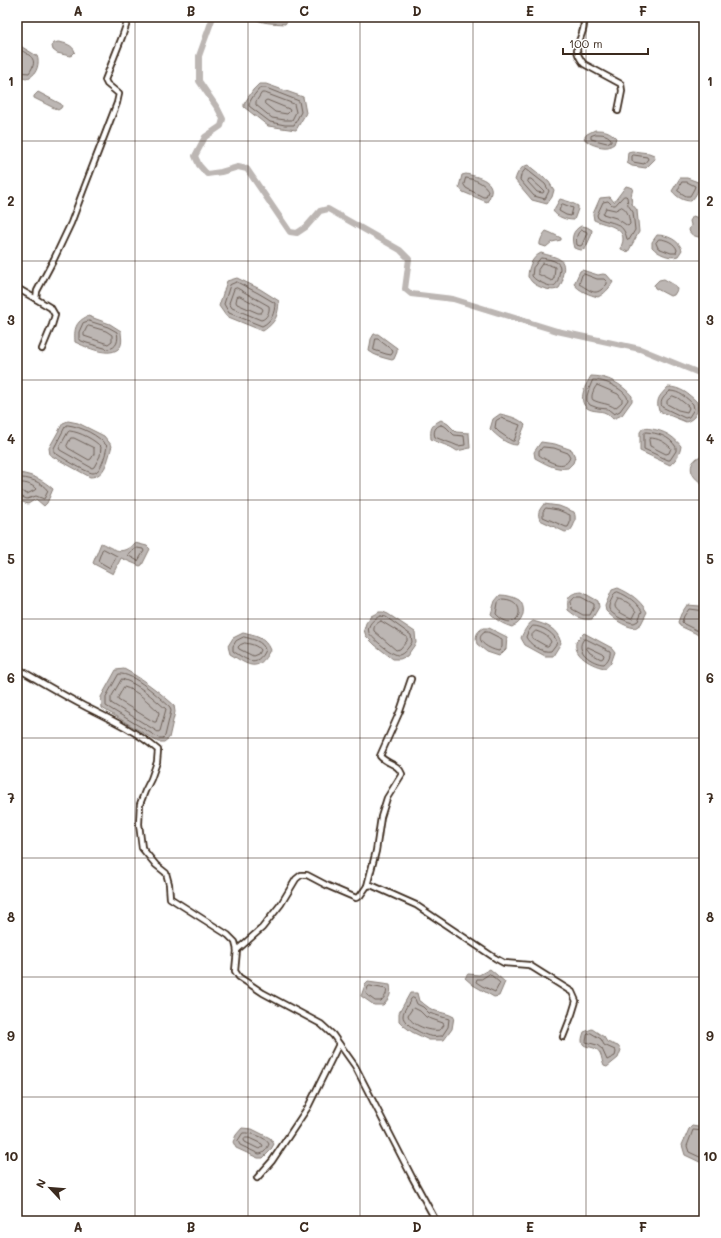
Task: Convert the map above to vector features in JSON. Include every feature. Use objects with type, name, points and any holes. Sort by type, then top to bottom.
[{"type":"street","points":[[36,299],[37,291],[71,223],[117,103],[119,94],[107,84],[105,80],[129,17]]},
{"type":"street","points":[[581,17],[585,23],[577,50],[580,59],[584,64],[621,84],[622,92],[618,111]]},
{"type":"street","points":[[17,288],[51,308],[55,315],[42,349]]},
{"type":"street","points":[[17,668],[115,721],[146,740],[158,750],[157,762],[140,804],[139,824],[142,848],[156,865],[166,873],[169,884],[170,898],[228,935],[235,942],[237,950],[235,972],[239,977],[263,993],[321,1024],[333,1035],[355,1066],[436,1221]]},
{"type":"street","points":[[237,950],[262,928],[281,904],[296,879],[301,875],[307,875],[356,898],[360,896],[367,886],[376,851],[381,817],[387,798],[402,774],[400,769],[390,762],[382,759],[380,756],[400,711],[411,679]]},
{"type":"street","points":[[367,886],[371,885],[416,905],[495,958],[504,963],[529,965],[572,992],[576,1001],[563,1037]]},
{"type":"street","points":[[257,1178],[272,1161],[308,1107],[339,1044]]},
{"type":"water","points":[[252,17],[290,17],[285,24],[263,22]]},
{"type":"water","points":[[58,42],[71,46],[75,52],[70,56],[57,53],[53,50],[52,46],[54,43]]},
{"type":"water","points":[[17,44],[37,56],[38,59],[36,71],[28,78],[17,75]]},
{"type":"water","points":[[259,84],[266,84],[303,97],[306,113],[296,130],[268,126],[244,107],[244,104],[253,90]]},
{"type":"water","points":[[38,92],[61,104],[61,108],[58,110],[34,98]]},
{"type":"water","points":[[595,130],[609,132],[612,134],[616,138],[614,144],[609,147],[605,147],[588,142],[584,138],[587,134]]},
{"type":"water","points":[[628,152],[649,153],[654,155],[655,159],[646,168],[632,166],[627,163]]},
{"type":"water","points":[[528,165],[549,182],[554,190],[552,197],[547,204],[532,200],[515,180],[519,171]]},
{"type":"water","points":[[466,174],[479,177],[488,182],[491,190],[487,202],[463,192],[459,187],[462,175]]},
{"type":"water","points":[[680,178],[687,178],[698,182],[697,192],[691,201],[680,198],[672,191]]},
{"type":"water","points":[[626,186],[633,188],[631,196],[632,204],[637,210],[639,232],[628,252],[621,249],[623,239],[620,231],[612,226],[594,220],[593,214],[600,198],[610,197],[614,202]]},
{"type":"water","points":[[560,199],[578,206],[574,220],[562,218],[553,211]]},
{"type":"water","points":[[693,216],[704,220],[704,238],[691,234],[689,230],[691,225],[690,221]]},
{"type":"water","points":[[581,226],[592,230],[585,249],[581,250],[574,248],[573,235]]},
{"type":"water","points":[[546,231],[561,238],[561,240],[552,242],[546,247],[540,245]]},
{"type":"water","points":[[657,235],[669,237],[678,243],[682,250],[678,256],[675,257],[661,254],[652,247],[652,242]]},
{"type":"water","points":[[541,253],[560,259],[562,262],[564,266],[563,279],[559,288],[549,290],[534,284],[528,277],[531,263],[535,257]]},
{"type":"water","points":[[582,270],[598,275],[607,275],[613,282],[606,291],[598,297],[588,294],[574,284],[580,271]]},
{"type":"water","points":[[237,278],[260,289],[279,301],[278,311],[274,322],[263,331],[226,316],[219,306],[227,281]]},
{"type":"water","points":[[664,279],[676,286],[677,290],[674,295],[670,296],[655,288],[654,285],[659,280]]},
{"type":"water","points":[[88,316],[110,324],[121,331],[122,341],[120,347],[111,352],[105,352],[92,349],[75,342],[76,326],[80,321]]},
{"type":"water","points":[[374,334],[378,334],[397,348],[394,359],[392,360],[380,357],[369,351],[371,339]]},
{"type":"water","points":[[591,376],[603,377],[619,384],[632,396],[632,401],[622,415],[613,419],[606,413],[594,411],[584,405],[583,392]]},
{"type":"water","points":[[668,387],[676,388],[684,392],[697,402],[697,412],[692,419],[686,422],[659,411],[658,400]]},
{"type":"water","points":[[500,414],[517,419],[525,425],[517,445],[506,442],[490,429],[493,419]]},
{"type":"water","points":[[441,420],[448,424],[456,432],[469,433],[470,448],[457,451],[431,439],[432,428]]},
{"type":"water","points":[[68,421],[78,423],[104,436],[112,446],[106,466],[100,474],[90,477],[50,455],[49,448],[63,423]]},
{"type":"water","points":[[643,428],[664,432],[681,446],[680,452],[670,465],[640,451],[640,432]]},
{"type":"water","points":[[541,442],[555,444],[572,450],[575,457],[573,463],[568,468],[559,468],[551,466],[535,458],[534,452]]},
{"type":"water","points":[[704,455],[704,484],[695,477],[691,469],[694,461],[698,457]]},
{"type":"water","points":[[19,473],[38,478],[53,489],[47,503],[44,506],[36,499],[28,504],[17,498],[17,475]]},
{"type":"water","points":[[544,504],[559,506],[574,512],[575,522],[570,531],[565,532],[540,520],[539,512]]},
{"type":"water","points":[[101,543],[115,550],[122,551],[135,543],[147,546],[150,549],[142,565],[140,566],[121,558],[113,574],[93,563]]},
{"type":"water","points":[[618,588],[634,597],[647,612],[641,624],[635,628],[619,622],[606,611],[605,606],[612,590]]},
{"type":"water","points":[[582,592],[598,601],[599,607],[592,619],[579,618],[568,610],[569,597]]},
{"type":"water","points":[[500,595],[513,597],[519,600],[523,606],[523,616],[517,624],[512,627],[500,622],[491,614],[495,601]]},
{"type":"water","points":[[687,605],[700,606],[704,608],[704,639],[680,626],[678,622]]},
{"type":"water","points":[[379,612],[388,614],[415,632],[416,643],[407,656],[400,659],[393,659],[366,636],[364,630],[366,623],[371,616]]},
{"type":"water","points":[[533,621],[551,628],[557,634],[561,643],[553,656],[545,656],[525,645],[521,638],[526,628]]},
{"type":"water","points":[[483,628],[489,628],[507,637],[506,649],[499,656],[487,652],[477,644],[477,635]]},
{"type":"water","points":[[243,633],[255,636],[262,640],[270,650],[266,658],[257,665],[247,664],[230,654],[228,646],[233,638]]},
{"type":"water","points":[[584,633],[612,648],[615,652],[611,663],[606,668],[590,663],[577,651],[577,640]]},
{"type":"water","points":[[124,669],[138,677],[174,705],[175,712],[169,738],[164,742],[158,742],[102,708],[101,697],[116,670]]},
{"type":"water","points":[[490,969],[505,982],[499,996],[494,997],[473,985],[465,978],[468,974],[479,975]]},
{"type":"water","points":[[368,982],[390,985],[390,996],[383,1005],[374,1005],[361,996],[365,985]]},
{"type":"water","points":[[410,993],[417,993],[419,1001],[431,1009],[454,1017],[452,1029],[444,1040],[429,1040],[412,1032],[399,1021],[399,1013]]},
{"type":"water","points":[[592,1029],[604,1037],[607,1042],[618,1046],[621,1050],[618,1058],[607,1067],[604,1066],[601,1055],[597,1050],[582,1043],[584,1032]]},
{"type":"water","points":[[692,1126],[704,1128],[704,1164],[685,1155],[682,1145],[689,1129]]},
{"type":"water","points":[[242,1128],[252,1129],[270,1138],[274,1144],[263,1158],[258,1158],[236,1148],[233,1142],[236,1135]]},
{"type":"waterway","points":[[213,17],[199,56],[199,81],[223,119],[221,126],[205,137],[195,156],[199,165],[207,174],[238,167],[247,169],[290,232],[297,233],[306,227],[320,211],[328,209],[400,250],[409,259],[405,289],[411,294],[453,299],[557,331],[640,349],[704,375]]}]
